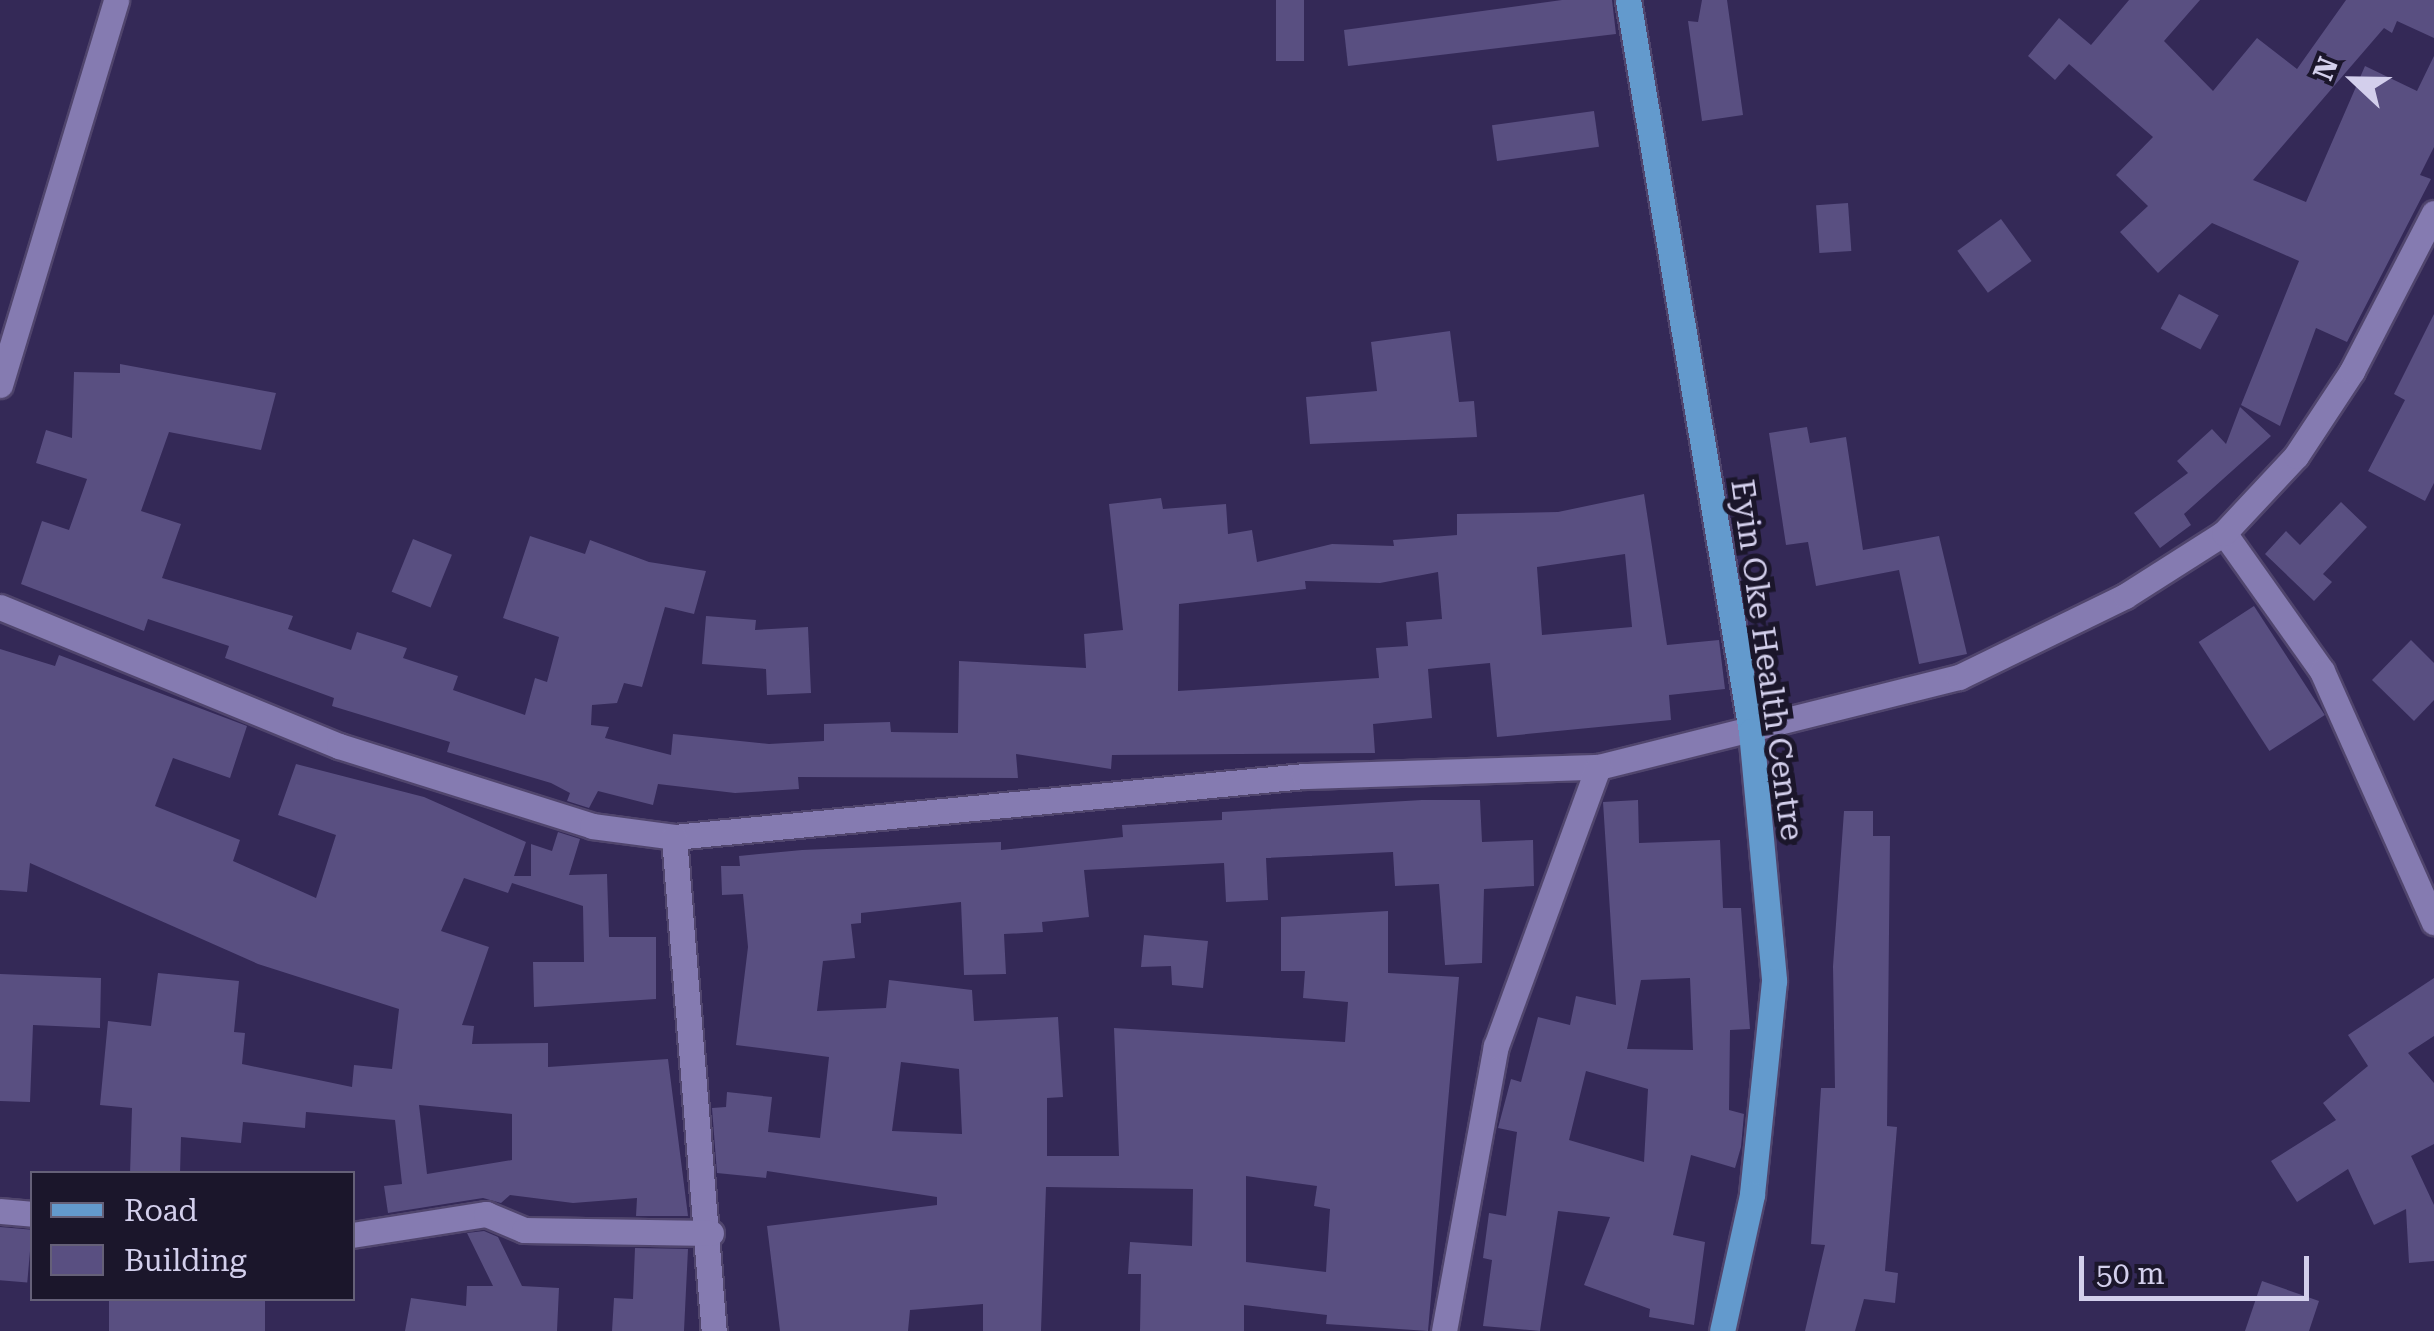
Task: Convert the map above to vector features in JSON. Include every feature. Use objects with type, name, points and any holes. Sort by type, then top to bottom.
[{"type":"main road","name":"Eyin Oke Health Centre","points":[[1628,0],[1751,730],[1774,981],[1754,1177],[1722,1331]]},
{"type":"street","points":[[0,385],[114,9]]},
{"type":"street","points":[[0,607],[339,746],[592,826],[674,837],[1304,776],[1598,767],[1959,677],[2035,645],[2224,532],[2296,456],[2343,386],[2434,213]]},
{"type":"street","points":[[2224,532],[2322,671],[2434,922]]},
{"type":"street","points":[[1444,1331],[1496,1046],[1598,767]]},
{"type":"street","points":[[674,837],[711,1233],[714,1331]]},
{"type":"street","points":[[0,1211],[30,1214]]},
{"type":"street","points":[[355,1235],[486,1214],[524,1230],[711,1233]]},
{"type":"building","points":[[1276,0],[1304,0],[1304,61],[1276,61]]},
{"type":"building","points":[[1562,0],[1612,0],[1616,34],[1348,66],[1344,30]]},
{"type":"building","points":[[1702,0],[1727,0],[1743,115],[1702,121],[1688,21],[1698,22]]},
{"type":"building","points":[[2129,0],[2200,0],[2164,41],[2213,91],[2257,38],[2297,69],[2346,0],[2434,0],[2434,38],[2397,21],[2392,33],[2384,28],[2253,180],[2306,202],[2365,66],[2417,91],[2434,56],[2434,147],[2420,175],[2431,179],[2347,342],[2316,328],[2280,426],[2241,405],[2299,261],[2212,223],[2158,273],[2120,232],[2148,206],[2116,175],[2153,137],[2069,64],[2055,80],[2028,56],[2059,18],[2091,45]]},
{"type":"building","points":[[1594,111],[1599,147],[1497,161],[1492,125]]},
{"type":"building","points":[[1848,203],[1851,251],[1819,253],[1816,205]]},
{"type":"building","points":[[2001,219],[2032,261],[1988,293],[1957,251]]},
{"type":"building","points":[[2179,294],[2219,315],[2200,350],[2161,328]]},
{"type":"building","points":[[2434,314],[2434,483],[2425,501],[2368,471],[2405,400],[2394,394]]},
{"type":"building","points":[[1450,331],[1459,402],[1474,401],[1477,437],[1310,444],[1306,397],[1377,391],[1371,342]]},
{"type":"building","points":[[120,364],[276,393],[261,450],[169,432],[141,511],[181,524],[162,578],[293,616],[288,629],[351,650],[357,632],[407,648],[403,658],[458,676],[453,690],[525,715],[535,678],[547,682],[559,637],[503,618],[530,536],[585,554],[590,540],[649,562],[706,571],[694,614],[665,607],[642,687],[624,683],[617,703],[592,705],[591,725],[609,727],[605,738],[671,755],[673,734],[769,744],[824,741],[824,724],[890,722],[891,732],[958,733],[959,661],[1086,668],[1084,634],[1123,630],[1109,504],[1161,498],[1163,509],[1226,504],[1228,534],[1252,530],[1257,562],[1332,544],[1394,546],[1393,540],[1457,535],[1457,514],[1558,512],[1644,494],[1667,645],[1719,640],[1725,689],[1669,695],[1671,720],[1497,737],[1490,663],[1437,668],[1428,669],[1432,718],[1373,724],[1375,753],[1112,755],[1111,769],[1016,754],[1018,778],[798,777],[799,789],[735,793],[658,784],[653,805],[598,791],[589,808],[567,801],[570,793],[551,783],[447,752],[450,742],[332,706],[334,698],[225,658],[229,646],[148,619],[144,631],[21,584],[42,521],[69,530],[87,479],[36,463],[46,430],[72,438],[74,372],[120,373]],"holes":[[[1625,554],[1632,627],[1542,635],[1537,567]],[[1438,572],[1442,619],[1406,622],[1408,646],[1376,648],[1379,678],[1178,691],[1179,604],[1306,589],[1305,581],[1380,583]]]},
{"type":"building","points":[[2240,407],[2271,436],[2184,514],[2191,525],[2160,548],[2134,513],[2188,473],[2177,461],[2212,429],[2226,444]]},
{"type":"building","points":[[1807,427],[1810,443],[1846,437],[1863,550],[1939,536],[1967,654],[1919,664],[1899,570],[1816,586],[1808,542],[1786,545],[1769,433]]},
{"type":"building","points":[[2341,502],[2367,527],[2323,574],[2332,582],[2314,601],[2265,554],[2286,531],[2300,545]]},
{"type":"building","points":[[413,539],[452,555],[431,608],[392,592]]},
{"type":"building","points":[[2254,606],[2325,715],[2269,751],[2199,642]]},
{"type":"building","points":[[706,616],[756,620],[755,630],[808,627],[811,693],[767,695],[766,669],[702,664]]},
{"type":"building","points":[[2411,640],[2434,663],[2434,700],[2414,721],[2372,680]]},
{"type":"building","points":[[0,649],[55,666],[59,655],[247,726],[230,778],[173,758],[155,806],[240,840],[233,861],[316,898],[336,835],[278,815],[296,764],[424,797],[526,842],[514,876],[531,876],[531,844],[552,851],[558,832],[580,839],[569,875],[607,874],[609,937],[656,937],[656,999],[534,1007],[533,962],[584,962],[583,906],[512,883],[508,893],[464,878],[441,931],[489,947],[462,1025],[474,1026],[472,1044],[548,1043],[548,1067],[668,1059],[688,1216],[636,1216],[637,1198],[573,1203],[510,1195],[501,1203],[483,1198],[388,1213],[384,1186],[402,1184],[395,1120],[306,1112],[305,1128],[243,1122],[241,1143],[181,1137],[180,1171],[130,1171],[132,1108],[100,1105],[108,1021],[151,1026],[158,973],[239,981],[234,1032],[245,1033],[242,1064],[352,1087],[354,1065],[392,1069],[399,1009],[258,964],[30,863],[27,892],[0,890]],"holes":[[[419,1105],[512,1114],[512,1160],[427,1174]]]},
{"type":"building","points":[[1480,800],[1482,842],[1533,840],[1534,886],[1484,889],[1482,963],[1445,965],[1439,884],[1395,886],[1393,852],[1266,858],[1268,900],[1226,902],[1224,863],[1084,870],[1089,917],[1042,922],[1043,932],[1004,934],[1006,974],[964,975],[961,902],[861,913],[861,923],[851,924],[855,958],[823,961],[817,1011],[886,1008],[889,980],[972,990],[974,1021],[1058,1017],[1063,1097],[1047,1098],[1047,1156],[1119,1156],[1114,1028],[1345,1042],[1348,1002],[1303,998],[1305,971],[1281,971],[1281,917],[1388,911],[1388,973],[1459,977],[1428,1331],[1326,1324],[1327,1315],[1244,1305],[1244,1331],[1140,1331],[1141,1274],[1128,1274],[1130,1242],[1192,1246],[1193,1189],[1046,1187],[1041,1331],[983,1331],[983,1304],[910,1310],[908,1331],[780,1331],[767,1226],[937,1205],[937,1197],[767,1171],[766,1178],[717,1173],[712,1108],[726,1107],[727,1092],[772,1097],[768,1132],[820,1138],[829,1057],[736,1045],[748,947],[743,894],[722,895],[721,866],[740,866],[739,856],[802,850],[1001,842],[1001,850],[1123,837],[1122,825],[1222,820],[1222,812]],"holes":[[[901,1062],[959,1069],[962,1134],[892,1131]],[[1246,1176],[1317,1186],[1314,1206],[1330,1209],[1326,1272],[1246,1262]]]},
{"type":"building","points":[[1638,800],[1639,843],[1720,840],[1723,908],[1741,908],[1750,1029],[1730,1030],[1729,1110],[1744,1114],[1741,1147],[1735,1168],[1691,1155],[1673,1235],[1705,1242],[1694,1325],[1649,1317],[1650,1309],[1584,1285],[1610,1217],[1558,1211],[1540,1331],[1483,1326],[1492,1260],[1483,1258],[1489,1213],[1506,1216],[1517,1132],[1498,1128],[1511,1079],[1521,1082],[1538,1017],[1570,1025],[1576,996],[1616,1005],[1603,802]],"holes":[[[1690,978],[1693,1050],[1627,1049],[1641,980]],[[1586,1071],[1648,1089],[1644,1162],[1569,1140]]]},
{"type":"building","points":[[1844,811],[1873,811],[1873,836],[1890,836],[1887,1126],[1897,1127],[1885,1271],[1898,1273],[1895,1303],[1864,1299],[1855,1331],[1805,1331],[1825,1245],[1811,1244],[1821,1088],[1835,1088],[1833,966]]},
{"type":"building","points":[[1144,935],[1208,941],[1203,988],[1172,985],[1171,966],[1141,967]]},
{"type":"building","points":[[0,974],[101,978],[100,1028],[33,1025],[30,1102],[0,1101]]},
{"type":"building","points":[[2434,978],[2434,1036],[2408,1053],[2434,1083],[2434,1144],[2411,1156],[2434,1205],[2434,1261],[2409,1263],[2406,1209],[2374,1225],[2348,1169],[2297,1202],[2271,1161],[2336,1120],[2323,1103],[2368,1066],[2348,1035]]},
{"type":"building","points":[[0,1227],[30,1230],[27,1283],[0,1280]]},
{"type":"building","points":[[484,1231],[498,1237],[522,1286],[559,1288],[557,1331],[405,1331],[411,1298],[466,1306],[467,1286],[493,1286],[467,1233]]},
{"type":"building","points":[[635,1248],[688,1249],[684,1331],[612,1331],[614,1298],[633,1299]]},
{"type":"building","points":[[2262,1281],[2319,1301],[2309,1331],[2245,1331]]},
{"type":"building","points":[[109,1301],[265,1301],[265,1331],[109,1331]]}]
